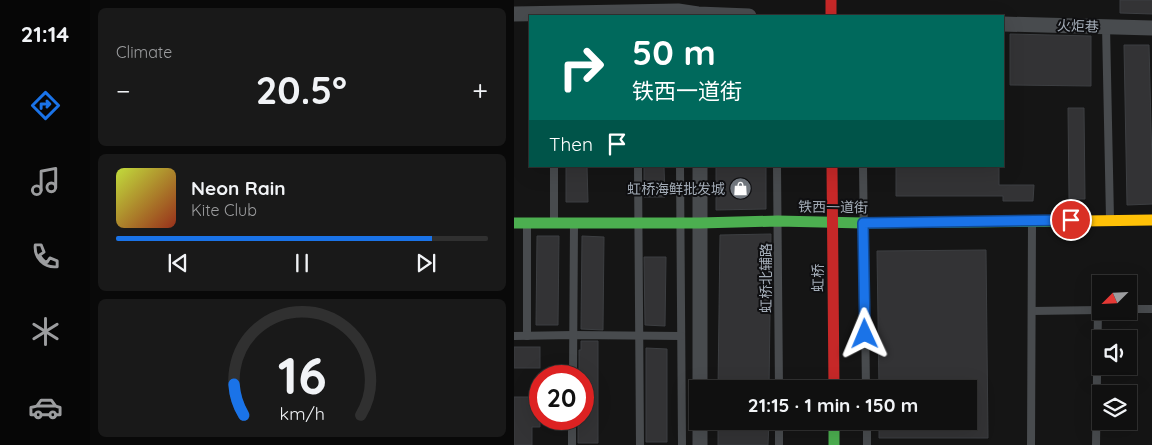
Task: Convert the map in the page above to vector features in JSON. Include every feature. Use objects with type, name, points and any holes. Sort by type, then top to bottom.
[{"type":"street","points":[[831,0],[831,15]]},
{"type":"street","points":[[514,14],[698,15]]},
{"type":"street","name":"火炬巷","points":[[1004,24],[1152,28]]},
{"type":"street","points":[[700,167],[700,380]]},
{"type":"street","name":"虹桥","points":[[832,167],[834,380]]},
{"type":"street","name":"铁西一道街","points":[[514,223],[778,221],[863,223],[1152,220]]},
{"type":"street","points":[[700,430],[700,445]]},
{"type":"street","points":[[834,430],[834,445]]},
{"type":"lane","points":[[1106,26],[1110,220]]},
{"type":"lane","points":[[554,167],[554,223]]},
{"type":"lane","points":[[638,167],[640,445]]},
{"type":"lane","points":[[680,167],[682,445]]},
{"type":"lane","name":"虹桥北辅路","points":[[777,167],[779,380]]},
{"type":"lane","points":[[863,167],[866,380]]},
{"type":"lane","points":[[1031,445],[1032,221]]},
{"type":"lane","points":[[527,223],[527,336]]},
{"type":"lane","points":[[573,365],[574,223]]},
{"type":"lane","points":[[1137,309],[1152,309]]},
{"type":"lane","points":[[1032,311],[1092,310]]},
{"type":"lane","points":[[1096,445],[1099,320]]},
{"type":"lane","points":[[514,336],[681,336]]},
{"type":"lane","points":[[572,430],[572,445]]},
{"type":"lane","points":[[779,430],[779,445]]},
{"type":"lane","points":[[867,430],[867,445]]},
{"type":"building","points":[[1120,0],[1153,0],[1153,14],[1120,13]]},
{"type":"building","points":[[1010,34],[1091,36],[1091,86],[1010,85]]},
{"type":"building","points":[[1124,45],[1149,45],[1153,204],[1127,205]]},
{"type":"building","points":[[1068,108],[1084,108],[1085,199],[1069,199]]},
{"type":"building","points":[[566,167],[587,167],[588,202],[566,202]]},
{"type":"building","points":[[644,167],[664,167],[665,197],[644,197]]},
{"type":"building","name":"虹桥海鲜批发城","points":[[716,167],[766,167],[766,209],[716,210]]},
{"type":"building","points":[[896,167],[999,167],[999,185],[1034,185],[1033,201],[1003,201],[1003,196],[896,196]]},
{"type":"building","points":[[771,234],[769,380],[718,380],[720,235]]},
{"type":"building","points":[[537,236],[559,236],[558,325],[536,325]]},
{"type":"building","points":[[582,236],[604,237],[603,330],[581,329]]},
{"type":"building","points":[[986,250],[988,438],[879,438],[879,430],[977,430],[977,380],[879,380],[877,251]]},
{"type":"building","points":[[644,257],[666,257],[665,326],[645,325]]},
{"type":"building","points":[[581,341],[598,341],[598,443],[578,443],[578,430],[594,430],[594,365],[579,365],[579,350],[581,350]]},
{"type":"building","points":[[514,347],[540,347],[540,365],[529,365],[529,368],[514,368]]},
{"type":"building","points":[[646,348],[667,349],[667,442],[646,442]]},
{"type":"building","points":[[514,397],[529,397],[529,430],[532,430],[532,445],[514,445]]},
{"type":"building","points":[[718,430],[769,430],[768,445],[718,445]]},
{"type":"traffic: fast","points":[[514,223],[1085,221]]},
{"type":"traffic: fast","points":[[834,430],[834,445]]},
{"type":"traffic: slow","points":[[1085,221],[1153,220]]},
{"type":"traffic: jam","points":[[831,0],[831,15]]},
{"type":"traffic: jam","points":[[832,167],[834,380]]},
{"type":"place","name":"虹桥海鲜批发城","points":[[741,189]]},
{"type":"route","points":[[865,334],[863,223],[1071,220]]}]
